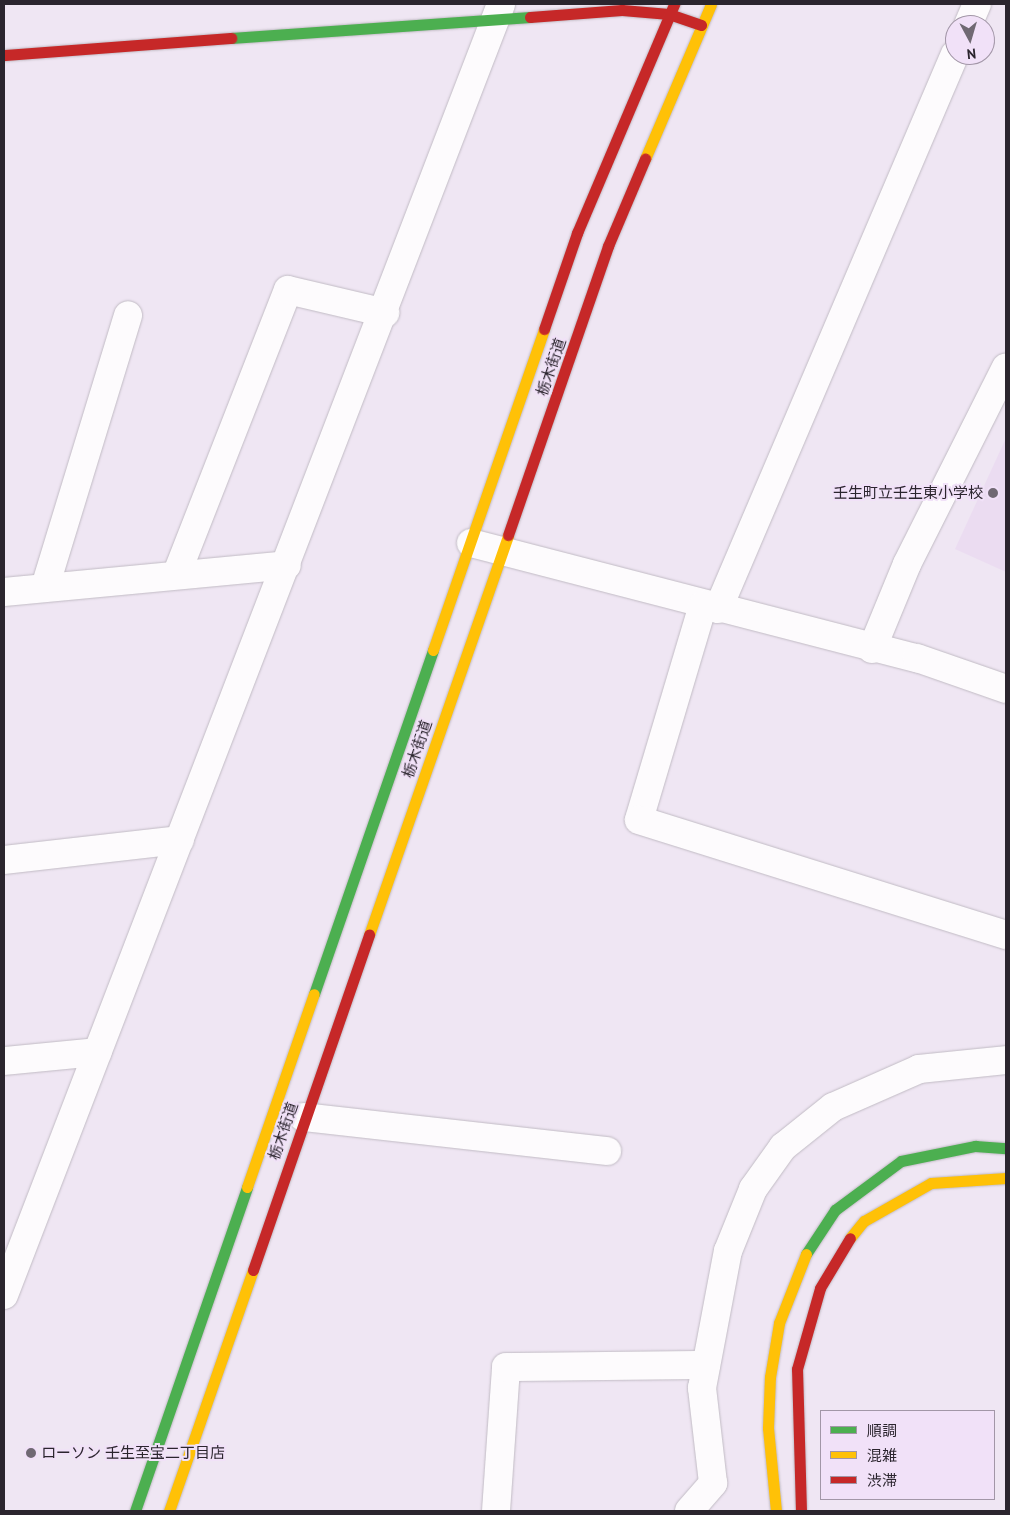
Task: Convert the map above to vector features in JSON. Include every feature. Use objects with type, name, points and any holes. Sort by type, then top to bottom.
[{"type":"main road","name":"栃木街道","points":[[169,1511],[304,1117],[608,246],[711,4]]},
{"type":"main road","name":"栃木街道","points":[[135,1511],[471,543],[576,233],[671,9]]},
{"type":"main road","points":[[4,55],[497,12],[671,9],[701,24]]},
{"type":"main road","points":[[776,1511],[768,1428],[770,1377],[779,1324],[810,1242],[835,1210],[901,1162],[975,1146],[1006,1148]]},
{"type":"main road","points":[[801,1511],[796,1454],[797,1369],[820,1288],[840,1250],[864,1221],[931,1183],[1006,1178]]},
{"type":"street","points":[[4,1296],[384,313],[497,12]]},
{"type":"street","points":[[950,65],[711,607],[639,820],[1006,935]]},
{"type":"street","points":[[177,573],[288,290],[384,313]]},
{"type":"street","points":[[45,587],[128,315]]},
{"type":"street","points":[[872,648],[907,564],[1006,367]]},
{"type":"street","points":[[471,543],[502,553],[944,666],[1006,689]]},
{"type":"street","points":[[4,592],[177,573],[287,565]]},
{"type":"street","points":[[4,860],[180,840]]},
{"type":"street","points":[[4,1061],[98,1052]]},
{"type":"street","points":[[689,1511],[713,1483],[702,1388],[728,1251],[753,1189],[783,1147],[834,1106],[919,1068],[1006,1060]]},
{"type":"street","points":[[304,1117],[607,1151]]},
{"type":"street","points":[[496,1511],[506,1367],[706,1365]]},
{"type":"shaded area","name":"壬生町立壬生東小学校","points":[[1006,438],[1006,572],[955,549]]},
{"type":"traffic: fast","points":[[231,38],[530,17]]},
{"type":"traffic: fast","points":[[314,994],[433,650]]},
{"type":"traffic: fast","points":[[806,1254],[835,1210],[901,1161],[975,1146],[1006,1148]]},
{"type":"traffic: fast","points":[[135,1511],[247,1187]]},
{"type":"traffic: slow","points":[[645,159],[711,4]]},
{"type":"traffic: slow","points":[[433,650],[544,329]]},
{"type":"traffic: slow","points":[[369,935],[508,535]]},
{"type":"traffic: slow","points":[[247,1187],[314,994]]},
{"type":"traffic: slow","points":[[850,1238],[864,1221],[931,1183],[1006,1178]]},
{"type":"traffic: slow","points":[[776,1511],[768,1428],[770,1377],[779,1323],[806,1254]]},
{"type":"traffic: slow","points":[[169,1511],[253,1270]]},
{"type":"traffic: jam","points":[[544,329],[577,233],[674,4]]},
{"type":"traffic: jam","points":[[530,17],[622,10],[669,14],[701,25]]},
{"type":"traffic: jam","points":[[4,55],[231,38]]},
{"type":"traffic: jam","points":[[508,535],[608,246],[645,159]]},
{"type":"traffic: jam","points":[[253,1270],[369,935]]},
{"type":"traffic: jam","points":[[801,1511],[797,1369],[820,1288],[850,1238]]},
{"type":"place","name":"壬生町立壬生東小学校","points":[[993,493]]},
{"type":"place","name":"ローソン 壬生至宝二丁目店","points":[[31,1453]]}]
